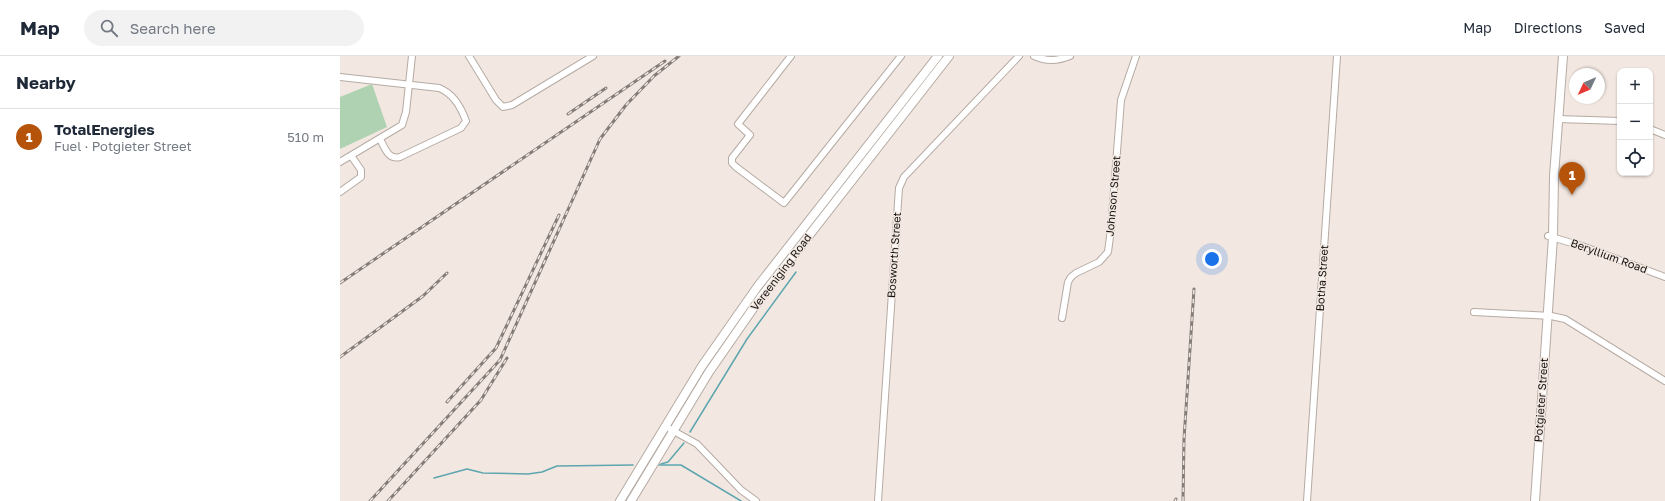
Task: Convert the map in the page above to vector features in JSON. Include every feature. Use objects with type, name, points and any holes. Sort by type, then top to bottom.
[{"type":"main road","name":"Vereeniging Road","points":[[620,501],[706,360],[758,286],[938,56]]},
{"type":"main road","name":"Vereeniging Road","points":[[631,501],[713,366],[766,290],[950,56]]},
{"type":"main road","name":"Potgieter Street","points":[[1535,501],[1548,300],[1551,196],[1554,181],[1563,56]]},
{"type":"street","points":[[340,162],[402,125],[405,119],[412,56]]},
{"type":"street","points":[[469,56],[496,100],[503,107],[508,107],[593,56]]},
{"type":"street","points":[[790,56],[738,124],[750,135],[732,158],[732,163],[736,167],[783,203],[787,201],[901,56]]},
{"type":"street","name":"Bosworth Street","points":[[878,501],[899,188],[904,177],[1019,56]]},
{"type":"street","points":[[1034,56],[1040,59],[1052,60],[1070,56]]},
{"type":"street","name":"Johnson Street","points":[[1062,318],[1068,282],[1071,277],[1076,272],[1099,262],[1108,252],[1112,229],[1121,100],[1136,56]]},
{"type":"street","name":"Botha Street","points":[[1307,501],[1337,56]]},
{"type":"street","points":[[340,77],[439,88],[447,91],[465,118],[465,124],[461,128],[395,158],[387,152],[380,139]]},
{"type":"street","points":[[1558,119],[1617,121]]},
{"type":"street","points":[[1653,130],[1665,135]]},
{"type":"street","points":[[340,192],[361,177],[361,170],[352,156]]},
{"type":"street","name":"Beryllium Road","points":[[1551,237],[1582,246],[1665,277]]},
{"type":"street","points":[[1474,312],[1556,316],[1570,321],[1665,381]]},
{"type":"street","points":[[665,427],[698,444],[741,490],[756,501]]},
{"type":"green space","points":[[372,84],[387,127],[340,149],[340,97]]},
{"type":"waterway","points":[[690,432],[747,339],[796,272]]},
{"type":"waterway","points":[[661,464],[668,462],[684,443]]},
{"type":"waterway","points":[[434,478],[467,469],[483,473],[528,474],[542,472],[557,466],[633,465]]},
{"type":"waterway","points":[[659,465],[681,465],[741,501]]},
{"type":"railway","points":[[370,501],[500,360],[600,139],[626,105],[654,76],[679,56]]},
{"type":"railway","points":[[340,283],[665,61]]},
{"type":"railway","points":[[568,114],[606,88]]},
{"type":"railway","points":[[447,402],[496,348],[559,215]]},
{"type":"railway","points":[[340,357],[423,296],[447,273]]},
{"type":"railway","points":[[1183,501],[1184,439],[1194,289]]},
{"type":"railway","points":[[388,501],[481,400],[507,358]]},
{"type":"place","name":"TotalEnergies","points":[[1572,195]]}]
